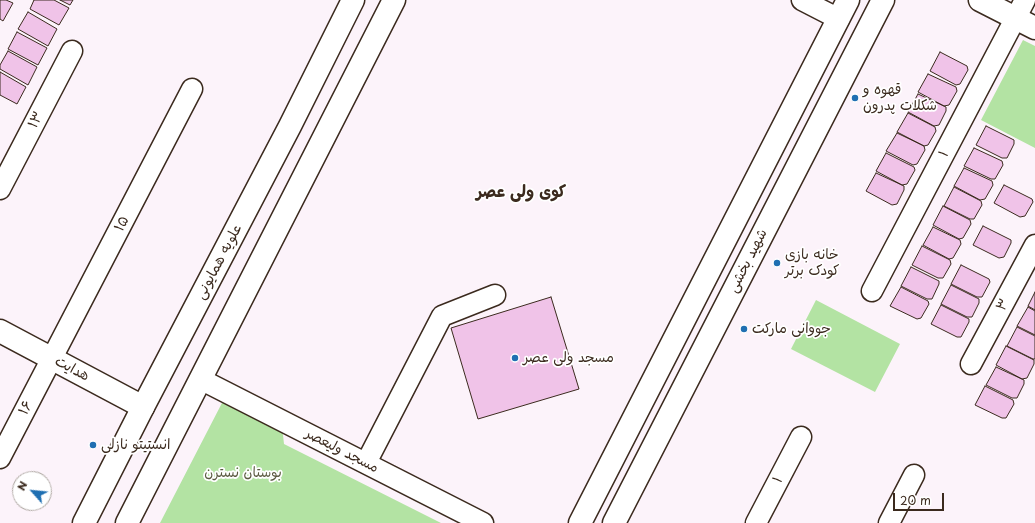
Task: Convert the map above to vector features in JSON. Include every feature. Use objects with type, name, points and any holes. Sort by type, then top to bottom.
[{"type":"street","name":"علویه همایونی","points":[[84,523],[286,133],[353,0]]},
{"type":"street","points":[[127,523],[394,0]]},
{"type":"street","points":[[580,523],[844,9],[802,0]]},
{"type":"street","name":"شهید بخشی","points":[[614,523],[883,0]]},
{"type":"street","points":[[980,0],[1020,9],[1035,28]]},
{"type":"street","name":"۱","points":[[872,291],[1020,9]]},
{"type":"street","name":"۱۳","points":[[0,189],[72,51]]},
{"type":"street","name":"۱۵","points":[[52,358],[192,89]]},
{"type":"street","name":"۳","points":[[971,364],[1035,245]]},
{"type":"street","points":[[711,268],[738,282]]},
{"type":"street","points":[[366,463],[442,316],[495,295]]},
{"type":"street","name":"هدایت","points":[[0,331],[143,407]]},
{"type":"street","name":"۱۶","points":[[0,458],[52,358]]},
{"type":"street","name":"مسجد ولیعصر","points":[[200,379],[483,523]]},
{"type":"street","name":"۱","points":[[756,523],[801,437]]},
{"type":"street","points":[[889,523],[914,475]]},
{"type":"green space","points":[[1023,40],[1035,46],[1035,148],[981,120]]},
{"type":"green space","points":[[816,300],[900,344],[875,392],[791,349]]},
{"type":"green space","name":"بوستان نسترن","points":[[223,401],[282,426],[284,444],[441,523],[160,523]]},
{"type":"building","points":[[0,0],[6,0],[13,3],[3,21],[0,19]]},
{"type":"building","points":[[34,0],[54,0],[69,8],[59,25],[30,9]]},
{"type":"building","points":[[60,0],[73,0],[70,5]]},
{"type":"building","points":[[28,12],[57,29],[48,46],[18,29]]},
{"type":"building","points":[[17,32],[47,48],[38,65],[8,49]]},
{"type":"building","points":[[8,51],[37,67],[28,85],[0,69],[0,65]]},
{"type":"building","points":[[940,52],[967,66],[968,70],[960,84],[956,85],[930,71]]},
{"type":"building","points":[[0,72],[26,87],[17,104],[0,95]]},
{"type":"building","points":[[928,74],[956,87],[957,91],[949,105],[944,106],[918,92]]},
{"type":"building","points":[[918,94],[946,107],[946,111],[939,125],[934,126],[908,112]]},
{"type":"building","points":[[908,113],[935,127],[936,131],[928,145],[924,146],[897,132]]},
{"type":"building","points":[[986,126],[1014,140],[1014,144],[1007,158],[1002,158],[976,145]]},
{"type":"building","points":[[897,133],[924,146],[925,150],[917,164],[913,165],[886,151]]},
{"type":"building","points":[[974,148],[1002,161],[1003,165],[995,179],[991,179],[964,166]]},
{"type":"building","points":[[886,153],[914,167],[915,170],[907,184],[902,185],[876,171]]},
{"type":"building","points":[[964,168],[992,181],[993,185],[985,199],[980,200],[954,186]]},
{"type":"building","points":[[876,173],[904,186],[904,190],[897,204],[892,205],[866,191]]},
{"type":"building","points":[[1004,185],[1032,199],[1033,202],[1025,216],[1020,217],[994,203]]},
{"type":"building","points":[[954,187],[981,201],[982,205],[974,219],[970,219],[944,206]]},
{"type":"building","points":[[943,206],[970,220],[971,224],[963,238],[959,239],[933,225]]},
{"type":"building","points":[[983,226],[1011,240],[1004,257],[999,258],[973,245]]},
{"type":"building","points":[[933,227],[960,240],[961,244],[953,258],[949,259],[923,245]]},
{"type":"building","points":[[922,246],[950,260],[951,264],[943,278],[938,278],[912,265]]},
{"type":"building","points":[[961,265],[989,279],[990,282],[982,297],[977,297],[951,284]]},
{"type":"building","points":[[911,267],[939,281],[932,299],[927,299],[901,286]]},
{"type":"building","points":[[951,285],[979,299],[979,303],[972,317],[967,317],[941,304]]},
{"type":"building","points":[[901,287],[928,301],[929,304],[921,318],[917,319],[890,306]]},
{"type":"building","points":[[1035,292],[1035,310],[1028,306]]},
{"type":"building","name":"مسجد ولی عصر","points":[[551,297],[579,389],[478,419],[451,328]]},
{"type":"building","points":[[941,305],[969,319],[969,322],[961,337],[957,337],[931,324]]},
{"type":"building","points":[[1028,307],[1035,311],[1035,335],[1017,326]]},
{"type":"building","points":[[1017,327],[1035,336],[1035,359],[1007,346]]},
{"type":"building","points":[[1006,346],[1034,360],[1034,364],[1027,378],[1022,379],[996,365]]},
{"type":"building","points":[[996,367],[1024,380],[1024,384],[1017,398],[1012,398],[986,385]]},
{"type":"building","points":[[985,386],[1013,400],[1014,404],[1006,418],[1002,418],[975,405]]},
{"type":"place","name":"قهوه ‌و شکلات پدرون","points":[[855,98]]},
{"type":"place","name":"خانه بازی کودک برتر","points":[[777,263]]},
{"type":"place","name":"جووانی مارکت","points":[[744,329]]},
{"type":"place","name":"مسجد ولی عصر","points":[[515,358]]},
{"type":"place","name":"انستیتو نازلی","points":[[93,445]]},
{"type":"district","name":"کوی ولی عصر","points":[[521,193]]}]
